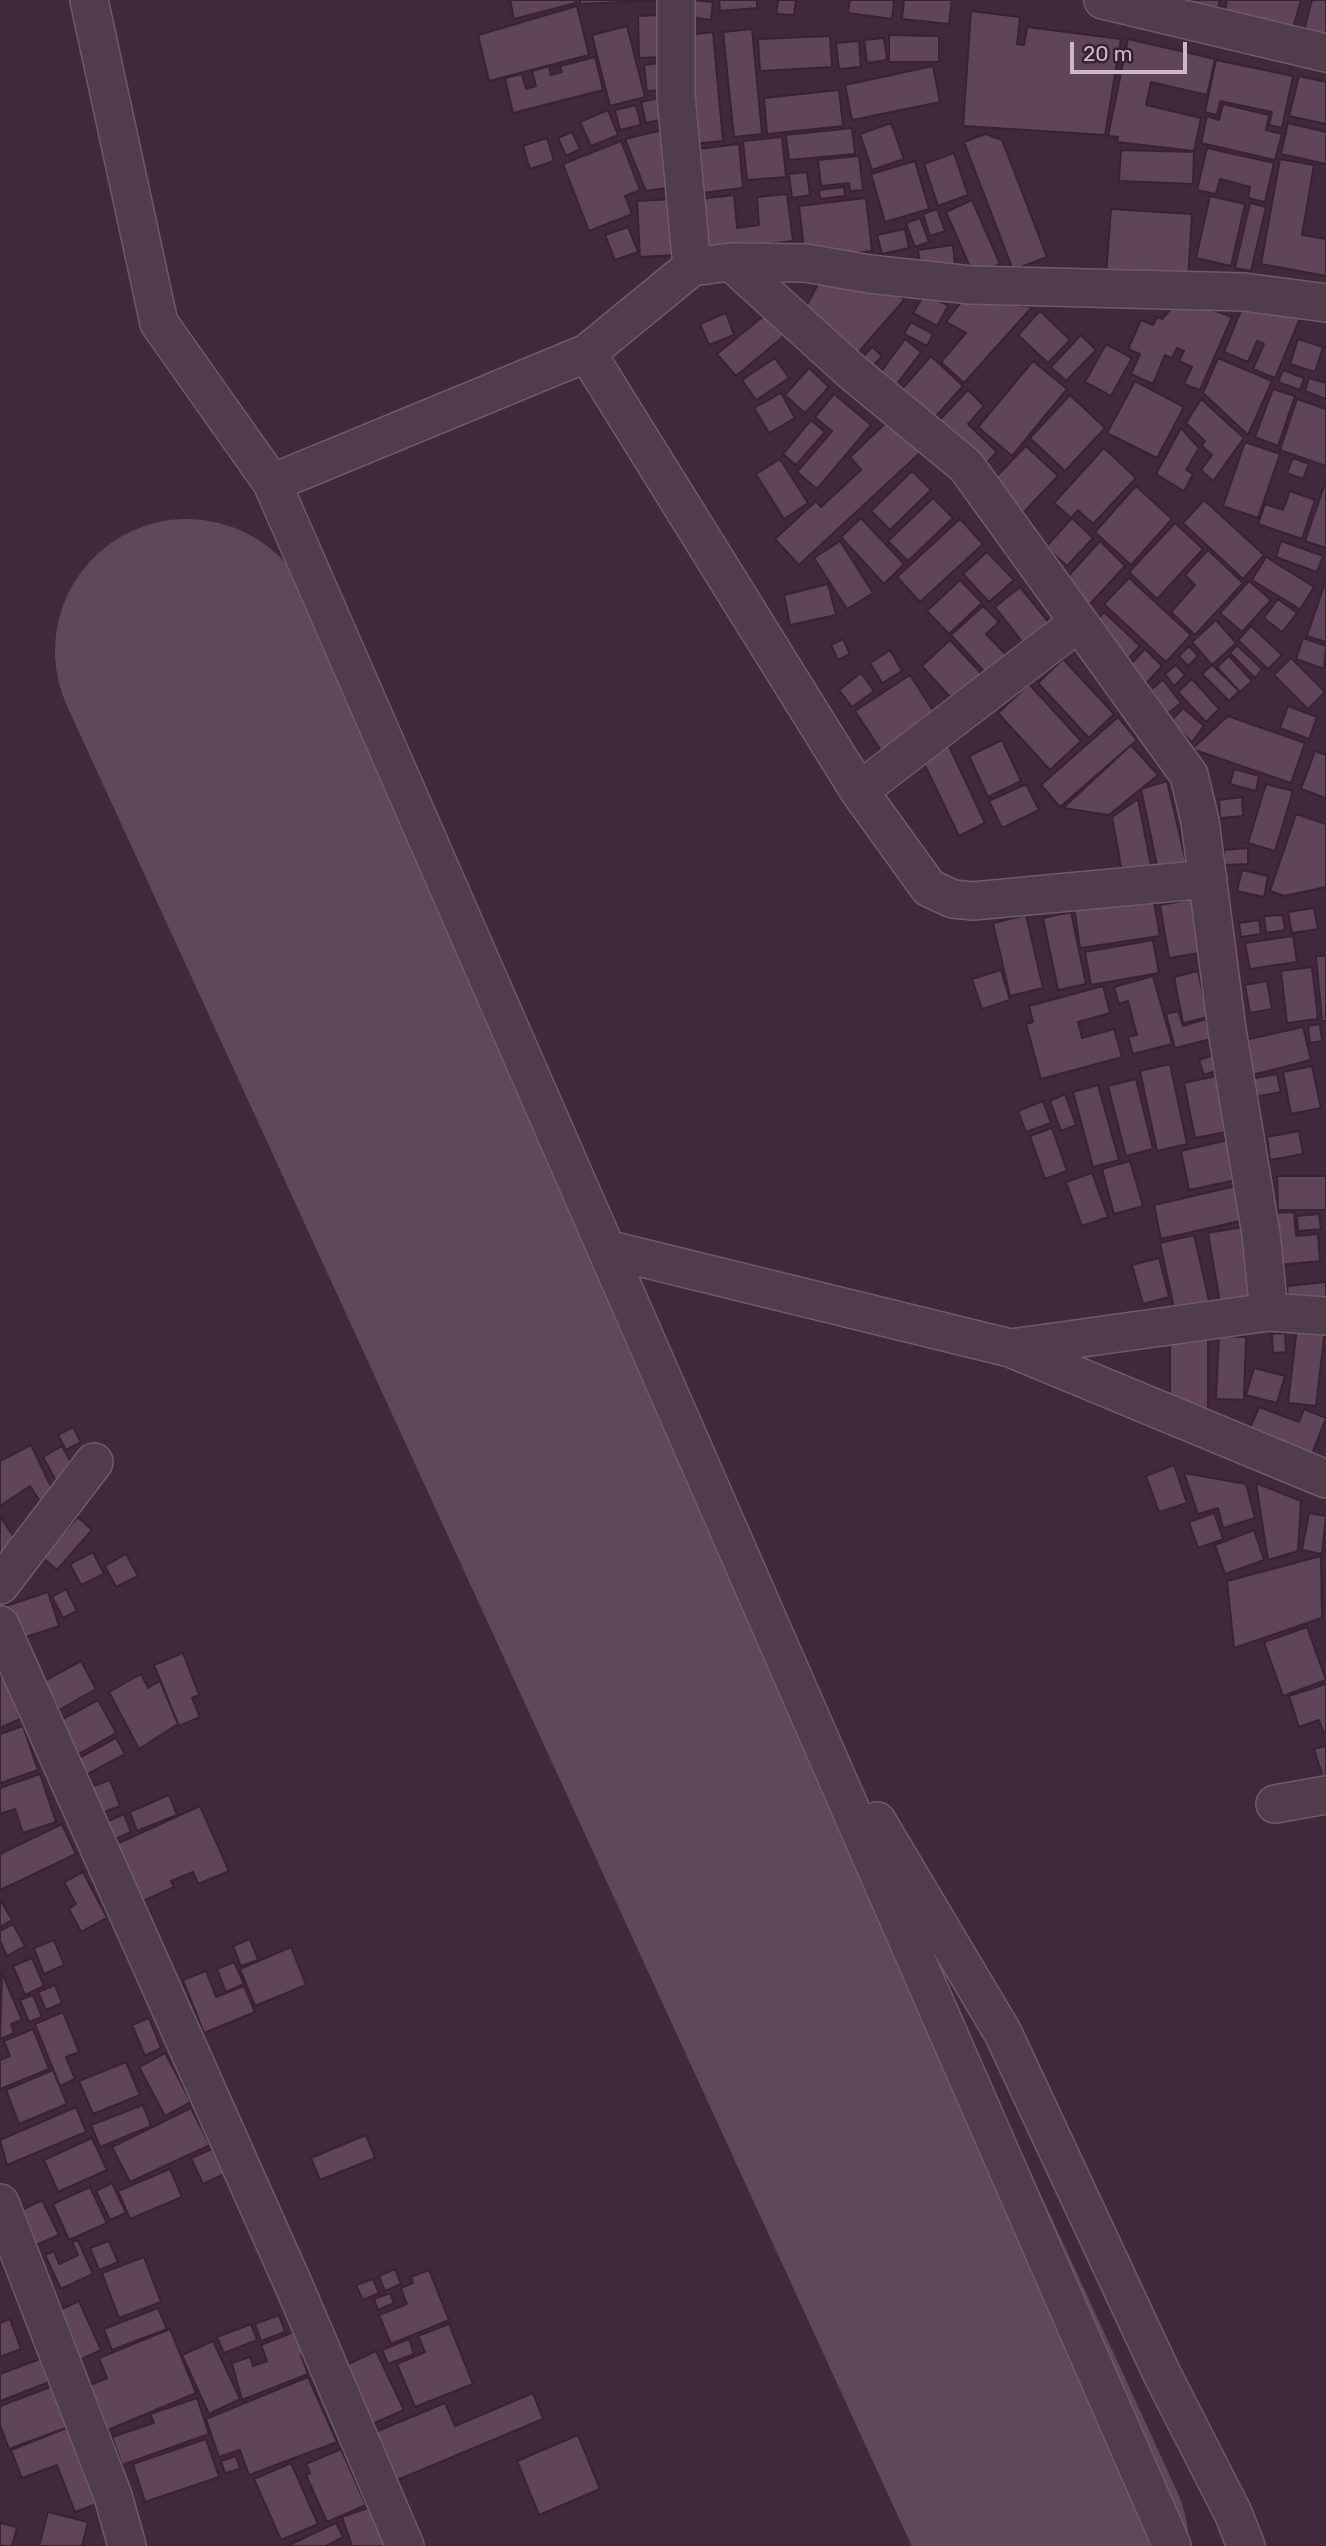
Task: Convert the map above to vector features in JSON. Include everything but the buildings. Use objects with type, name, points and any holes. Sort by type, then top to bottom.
[{"type":"street","points":[[89,0],[159,323],[272,483],[1171,2546]]},
{"type":"street","points":[[676,0],[676,96],[692,267]]},
{"type":"street","points":[[1103,0],[1326,53]]},
{"type":"street","points":[[272,483],[587,353],[692,267],[731,262],[806,264],[971,285],[1244,292],[1326,303]]},
{"type":"street","points":[[731,262],[850,370],[966,466],[1189,775],[1196,796],[1227,1030],[1261,1234],[1269,1312]]},
{"type":"street","points":[[587,353],[859,791],[929,888],[953,900],[973,901],[1208,879]]},
{"type":"street","points":[[859,791],[1078,623]]},
{"type":"street","points":[[606,1249],[1010,1348],[1325,1473]]},
{"type":"street","points":[[1010,1348],[1269,1312],[1326,1316]]},
{"type":"street","points":[[0,1585],[94,1462]]},
{"type":"street","points":[[0,1625],[295,2286],[405,2546]]},
{"type":"street","points":[[799,1690],[1003,2033],[1162,2374],[1233,2513],[1246,2546]]},
{"type":"street","points":[[1275,1804],[1326,1795]]},
{"type":"street","points":[[0,2203],[113,2496],[127,2546]]},
{"type":"runway","points":[[187,651],[1057,2546]]}]
